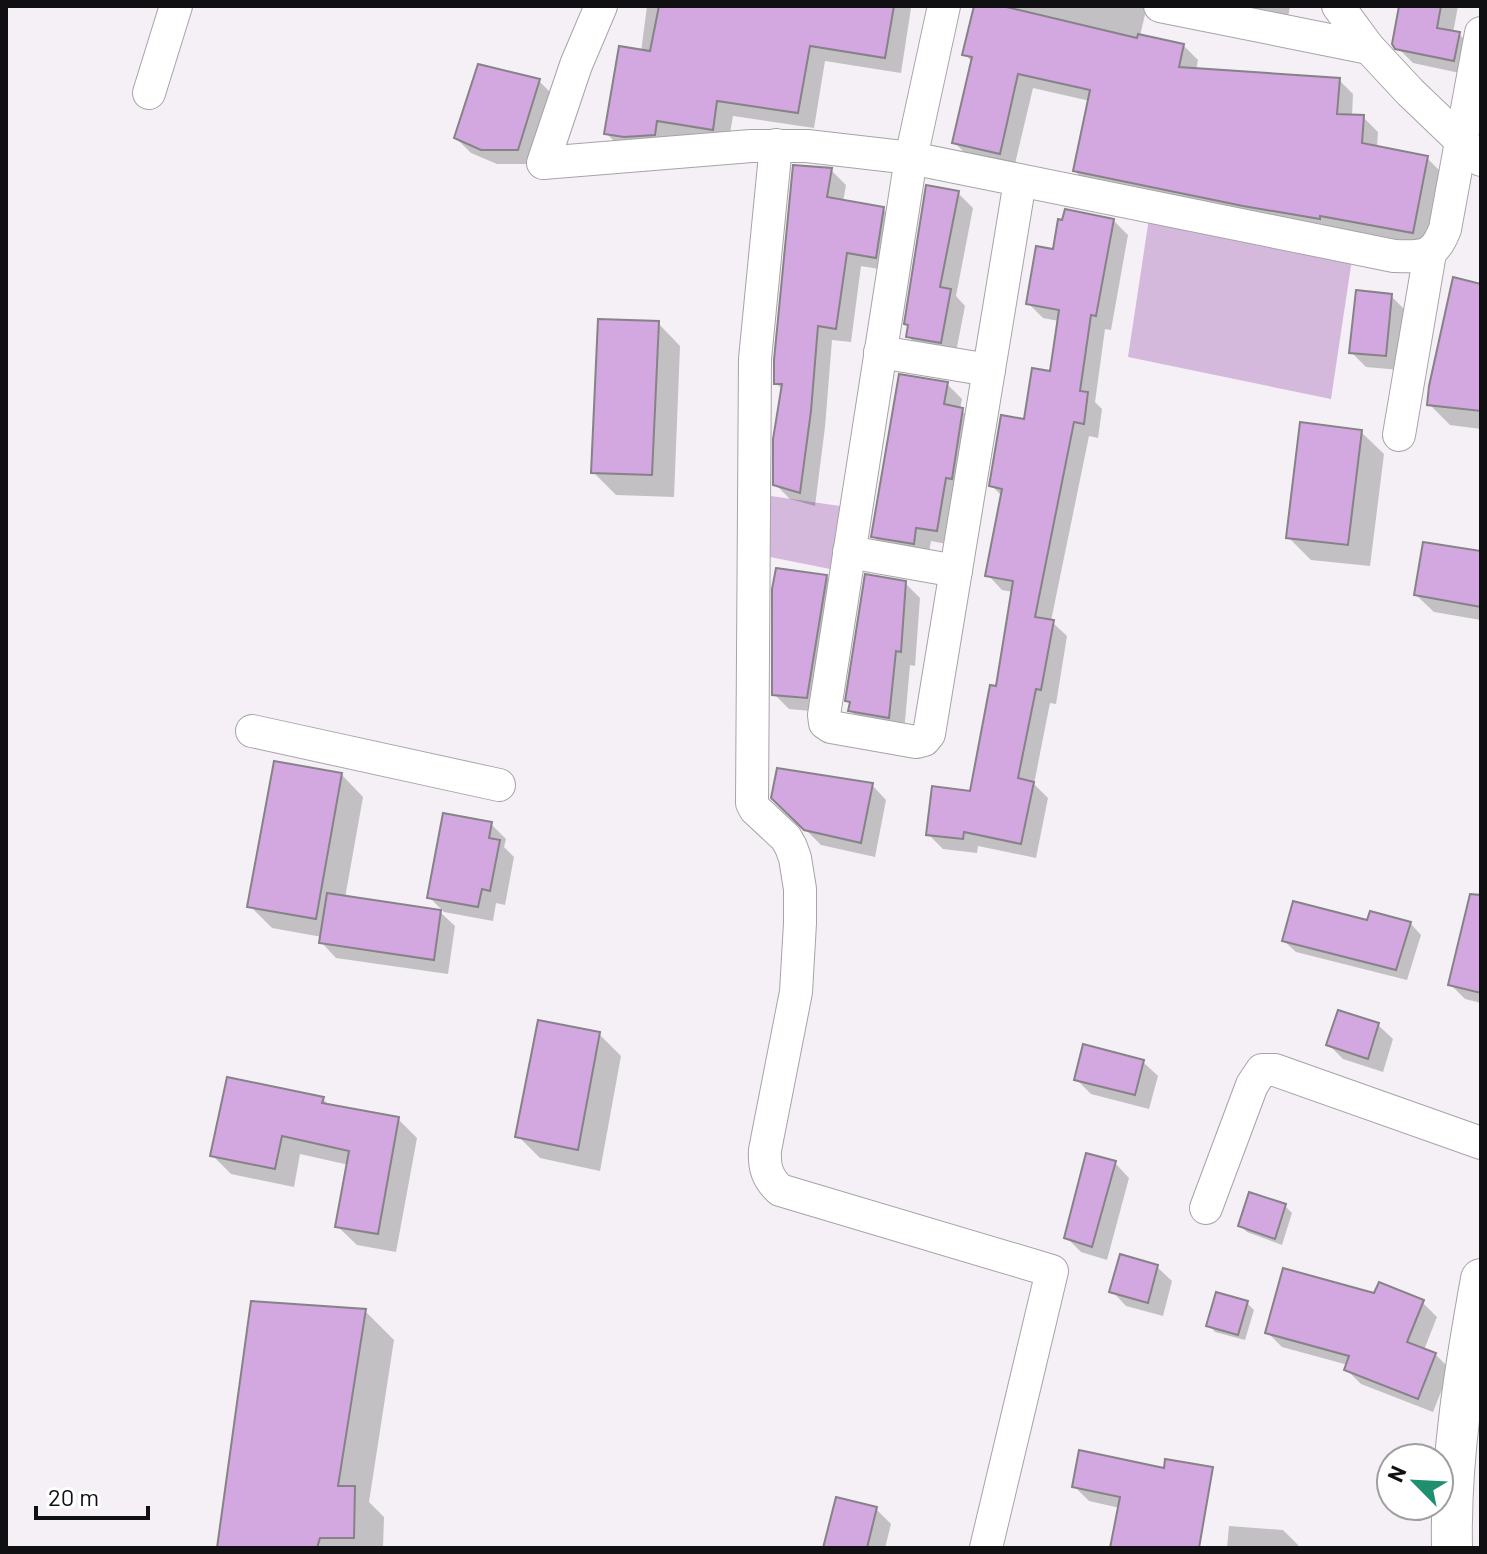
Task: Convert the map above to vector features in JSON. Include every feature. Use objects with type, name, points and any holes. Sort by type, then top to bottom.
[{"type":"street","points":[[149,93],[176,6]]},
{"type":"street","points":[[601,6],[576,65],[543,163],[776,145],[807,146],[911,158],[1394,256],[1430,253]]},
{"type":"street","points":[[944,6],[911,158],[824,715],[828,725],[916,742],[924,740],[929,734],[1020,181]]},
{"type":"street","points":[[1160,6],[1369,48]]},
{"type":"street","points":[[1338,6],[1369,48],[1470,150]]},
{"type":"street","points":[[1399,435],[1430,253],[1440,242],[1470,150],[1481,33]]},
{"type":"street","points":[[776,145],[755,359],[752,803],[791,847],[800,889],[800,923],[796,992],[764,1163],[767,1174],[780,1190],[1052,1271],[986,1548]]},
{"type":"street","points":[[880,352],[989,370]]},
{"type":"street","points":[[849,552],[956,571]]},
{"type":"street","points":[[252,731],[499,785]]},
{"type":"street","points":[[1206,1208],[1252,1085],[1262,1070],[1275,1070],[1481,1143]]},
{"type":"street","points":[[1452,1548],[1451,1501],[1456,1448],[1481,1279]]},
{"type":"shaded area","points":[[1149,218],[1352,259],[1331,399],[1128,357]]},
{"type":"shaded area","points":[[764,495],[840,506],[835,570],[765,556]]},
{"type":"building","points":[[659,6],[894,6],[885,58],[810,46],[798,113],[717,101],[713,130],[657,121],[655,135],[624,137],[604,134],[619,46],[650,51]]},
{"type":"building","points":[[974,6],[1002,6],[1137,38],[1138,34],[1184,44],[1179,67],[1340,78],[1337,114],[1364,115],[1362,143],[1428,156],[1413,233],[1243,206],[1073,171],[1090,90],[1018,74],[1000,154],[952,143],[972,57],[962,55]]},
{"type":"building","points":[[1399,6],[1441,6],[1437,28],[1460,32],[1454,61],[1395,49],[1392,44]]},
{"type":"building","points":[[478,64],[540,79],[518,150],[481,150],[454,138]]},
{"type":"building","points":[[793,165],[832,168],[827,197],[884,207],[876,258],[847,253],[836,329],[818,326],[800,493],[773,485],[773,439],[782,384],[774,384],[774,360]]},
{"type":"building","points":[[926,185],[959,191],[940,287],[951,289],[941,343],[906,337],[908,325],[904,324]]},
{"type":"building","points":[[1065,209],[1114,219],[1096,316],[1091,315],[1080,391],[1088,392],[1084,424],[1074,422],[1035,617],[1054,620],[1041,690],[1036,689],[1018,778],[1034,782],[1021,844],[964,832],[963,839],[926,835],[932,786],[970,791],[990,685],[996,686],[1013,581],[985,576],[1002,489],[989,486],[1001,415],[1024,419],[1032,368],[1050,371],[1059,310],[1026,304],[1036,246],[1053,249],[1058,219],[1062,220]]},
{"type":"building","points":[[1453,277],[1481,284],[1481,411],[1427,405]]},
{"type":"building","points":[[1356,290],[1392,294],[1386,356],[1349,353]]},
{"type":"building","points":[[598,319],[659,321],[652,475],[591,473]]},
{"type":"building","points":[[899,374],[948,382],[944,404],[963,408],[952,479],[946,478],[937,531],[916,528],[914,544],[871,537]]},
{"type":"building","points":[[1300,422],[1362,430],[1348,545],[1286,538]]},
{"type":"building","points":[[1423,542],[1481,551],[1481,607],[1414,595]]},
{"type":"building","points":[[776,568],[827,575],[807,698],[772,695],[772,589]]},
{"type":"building","points":[[865,574],[906,581],[901,652],[896,651],[889,718],[848,711],[850,702],[845,701]]},
{"type":"building","points":[[274,761],[342,773],[316,919],[247,907]]},
{"type":"building","points":[[777,768],[873,783],[861,843],[804,830],[771,798]]},
{"type":"building","points":[[443,813],[492,822],[489,838],[500,840],[490,891],[482,889],[478,907],[427,898]]},
{"type":"building","points":[[327,893],[441,910],[434,960],[319,943]]},
{"type":"building","points":[[1470,894],[1481,895],[1481,993],[1448,985]]},
{"type":"building","points":[[1293,901],[1367,920],[1370,911],[1411,922],[1396,970],[1282,941]]},
{"type":"building","points":[[1338,1010],[1379,1023],[1368,1059],[1326,1045]]},
{"type":"building","points":[[538,1020],[600,1032],[578,1150],[515,1137]]},
{"type":"building","points":[[1083,1044],[1144,1060],[1135,1095],[1074,1080]]},
{"type":"building","points":[[227,1077],[324,1097],[322,1103],[399,1117],[378,1234],[335,1227],[349,1151],[282,1136],[275,1169],[210,1156]]},
{"type":"building","points":[[1086,1153],[1116,1161],[1092,1247],[1064,1238]]},
{"type":"building","points":[[1249,1192],[1286,1204],[1275,1239],[1238,1226]]},
{"type":"building","points":[[1120,1254],[1158,1265],[1148,1303],[1109,1292]]},
{"type":"building","points":[[1283,1268],[1374,1293],[1379,1282],[1424,1300],[1407,1342],[1436,1353],[1418,1399],[1344,1370],[1349,1356],[1265,1333]]},
{"type":"building","points":[[1216,1292],[1248,1301],[1238,1335],[1206,1326]]},
{"type":"building","points":[[251,1301],[366,1309],[338,1486],[355,1486],[354,1538],[320,1538],[317,1548],[217,1548]]},
{"type":"building","points":[[1079,1450],[1164,1468],[1165,1459],[1213,1467],[1199,1548],[1110,1548],[1120,1497],[1072,1487]]},
{"type":"building","points":[[836,1497],[877,1507],[867,1548],[823,1548]]}]
